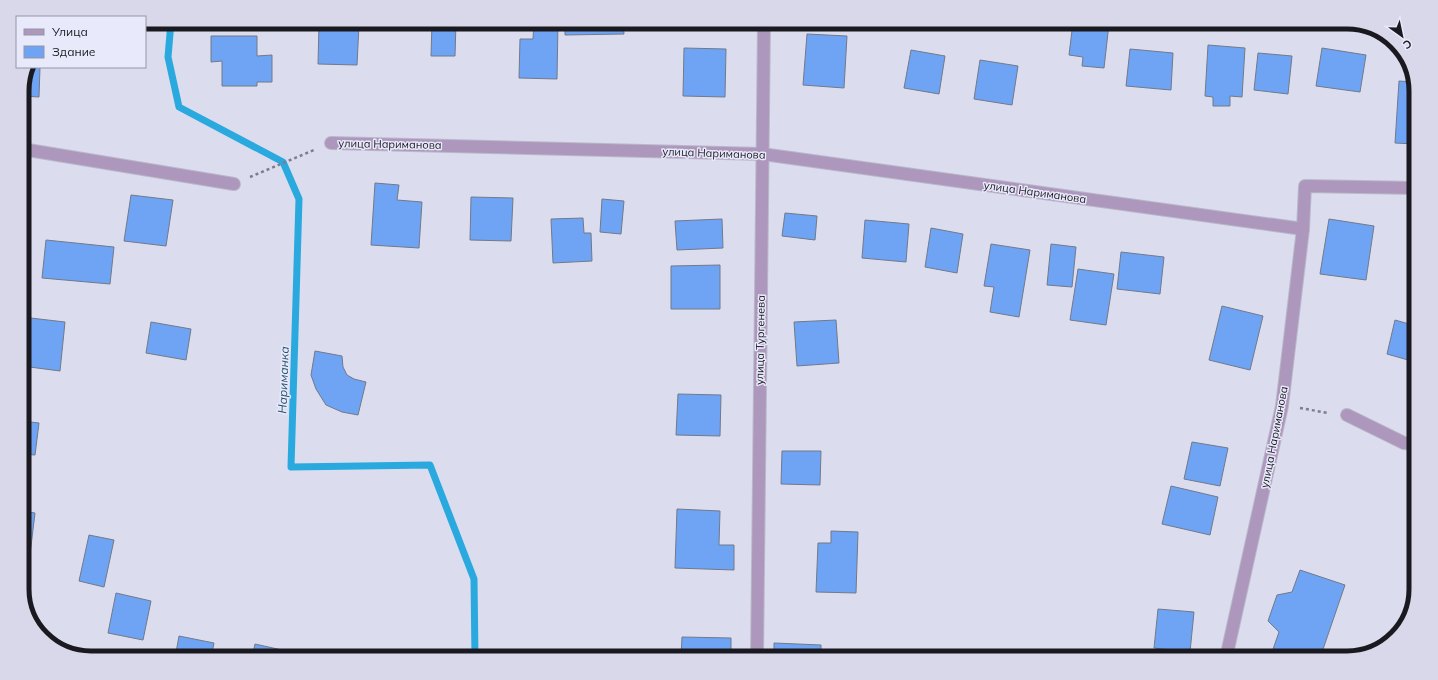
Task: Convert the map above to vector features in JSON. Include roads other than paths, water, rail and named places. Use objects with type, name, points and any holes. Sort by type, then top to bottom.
[{"type":"street","name":"улица Тургенева","points":[[757,651],[764,29]]},
{"type":"street","name":"улица Нариманова","points":[[331,142],[762,154],[1302,229],[1282,406],[1228,651]]},
{"type":"street","points":[[29,151],[234,184]]},
{"type":"street","points":[[1302,229],[1305,186],[1409,188]]},
{"type":"street","points":[[1347,415],[1404,443],[1409,443]]},
{"type":"waterway","name":"Нариманка","points":[[170,29],[168,57],[179,107],[283,162],[299,199],[291,467],[430,465],[474,579],[475,651]]}]
